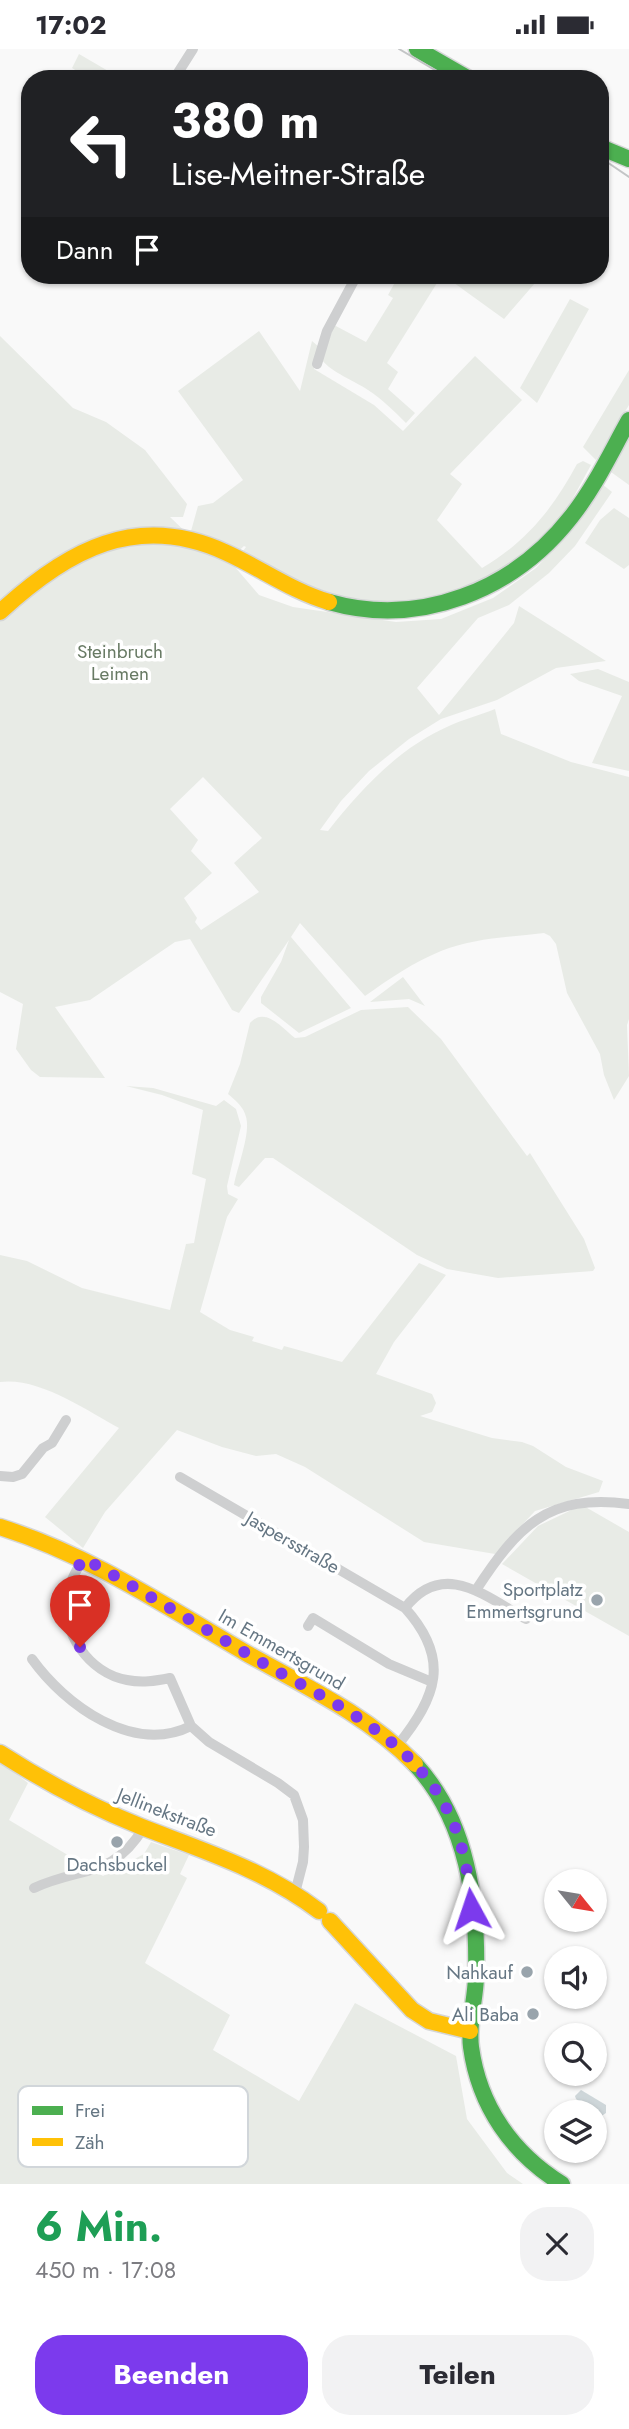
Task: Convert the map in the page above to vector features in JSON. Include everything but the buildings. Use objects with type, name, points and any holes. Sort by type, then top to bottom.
[{"type":"street","points":[[180,70],[193,49]]},
{"type":"street","points":[[417,49],[452,70]]},
{"type":"street","points":[[317,364],[327,331],[353,284]]},
{"type":"street","points":[[0,612],[32,583],[68,557],[94,545],[130,537],[181,537],[218,548],[290,587],[349,607],[377,610],[419,609],[440,605],[476,594],[523,567],[562,528],[593,483],[629,420]]},
{"type":"street","points":[[0,1476],[13,1477],[22,1474],[43,1448],[52,1443],[66,1420]]},
{"type":"street","name":"Jaspersstraße","points":[[180,1476],[405,1608],[428,1638],[433,1652],[432,1682],[417,1719],[397,1746]]},
{"type":"street","points":[[476,1590],[505,1549],[531,1522],[541,1516],[558,1508],[581,1503],[601,1501],[629,1504]]},
{"type":"street","name":"Im Emmertsgrund","points":[[0,1527],[27,1534],[78,1556],[348,1712],[397,1746],[422,1772],[439,1795],[456,1827],[464,1850],[476,1964],[475,1999],[470,2031],[473,2057],[484,2094],[505,2135],[525,2158],[545,2175],[562,2184]]},
{"type":"street","points":[[78,1556],[66,1603],[70,1627],[88,1659],[117,1678],[149,1682],[170,1678],[191,1726],[209,1742],[294,1795],[301,1810],[304,1834],[303,1862],[296,1893]]},
{"type":"street","points":[[405,1608],[421,1592],[440,1584],[452,1583],[476,1590],[526,1619]]},
{"type":"street","points":[[308,1626],[313,1618],[389,1664],[432,1682]]},
{"type":"street","points":[[32,1659],[61,1694],[106,1722],[143,1733],[172,1734],[191,1726]]},
{"type":"street","name":"Jellinekstraße","points":[[0,1753],[51,1785],[144,1827],[230,1858],[296,1893],[325,1916],[412,2010],[429,2021],[470,2031]]},
{"type":"street","points":[[34,1888],[117,1860],[131,1847],[144,1827]]},
{"type":"green space","points":[[79,54],[107,70],[75,70],[72,68]]},
{"type":"green space","points":[[394,284],[436,284],[387,363],[398,372],[388,389],[415,413],[406,423],[388,405],[322,360],[334,325],[366,342],[393,298],[388,295]]},
{"type":"green space","points":[[455,284],[534,284],[504,319]]},
{"type":"green space","points":[[570,299],[589,309],[537,403],[520,388]]},
{"type":"green space","name":"Steinbruch Leimen","points":[[259,331],[300,391],[312,341],[319,347],[314,369],[374,405],[403,431],[475,356],[522,400],[450,474],[462,484],[437,520],[482,568],[512,548],[537,524],[577,464],[583,461],[591,465],[568,507],[541,544],[494,579],[440,601],[373,602],[342,597],[300,582],[243,551],[246,547],[244,546],[229,560],[259,595],[293,607],[396,622],[441,619],[493,598],[536,568],[571,530],[602,484],[612,492],[575,546],[549,573],[509,605],[478,618],[417,688],[439,715],[514,623],[519,606],[606,661],[556,668],[497,700],[441,719],[409,739],[369,771],[341,801],[320,830],[328,831],[382,771],[414,745],[449,726],[495,709],[501,734],[571,762],[629,777],[629,1076],[614,1100],[604,1075],[600,1054],[567,993],[556,944],[544,933],[453,947],[411,966],[365,996],[300,923],[291,937],[351,1008],[299,1033],[261,1003],[261,997],[281,962],[289,940],[239,1013],[232,1010],[190,939],[175,942],[90,1000],[55,1007],[105,1078],[40,1077],[31,1070],[16,1049],[23,1004],[0,992],[0,336],[73,408],[106,422],[145,450],[187,504],[183,517],[170,517],[194,540],[200,534],[191,531],[198,506],[213,503],[243,480],[178,391]],"holes":[[[203,777],[262,838],[234,863],[259,892],[201,930],[184,898],[212,873],[191,851],[198,840],[170,809]]]},
{"type":"green space","points":[[629,370],[629,405],[596,460],[583,447]]},
{"type":"green space","points":[[629,437],[629,485],[611,472]]},
{"type":"green space","points":[[614,508],[629,518],[629,565],[624,569],[585,543],[600,520]]},
{"type":"green space","points":[[598,669],[629,682],[629,771],[592,763],[622,696],[579,681],[570,674]]},
{"type":"green space","points":[[403,977],[425,1006],[409,999],[370,1002]]},
{"type":"green space","points":[[408,1007],[441,1039],[527,1156],[530,1153],[584,1239],[595,1268],[593,1271],[498,1278],[447,1269],[417,1255],[273,1158],[265,1158],[239,1187],[234,1185],[247,1124],[243,1110],[228,1094],[240,1064],[250,1023],[256,1018],[267,1018],[295,1038],[305,1037],[361,1010]]},
{"type":"green space","points":[[126,1086],[153,1088],[216,1106],[224,1100],[236,1109],[241,1126],[227,1186],[228,1194],[238,1199],[227,1217],[200,1312],[230,1330],[254,1337],[252,1341],[282,1350],[284,1346],[342,1362],[419,1263],[446,1275],[394,1342],[376,1374],[432,1394],[436,1403],[432,1412],[420,1416],[492,1438],[533,1446],[566,1467],[603,1481],[599,1492],[535,1511],[495,1554],[424,1542],[305,1467],[276,1454],[256,1456],[177,1430],[105,1512],[83,1548],[45,1517],[119,1428],[62,1396],[30,1385],[0,1382],[0,1255],[27,1261],[82,1288],[170,1310],[186,1244],[194,1243],[206,1179],[192,1174],[203,1110],[162,1095]]},
{"type":"green space","name":"Sportplatz Emmertsgrund","points":[[582,1505],[629,1532],[629,1636],[502,1564],[538,1526]]},
{"type":"green space","points":[[0,1761],[28,1783],[9,1820],[103,1876],[144,1854],[151,1842],[189,1855],[180,1874],[187,1878],[145,1963],[230,2015],[213,2050],[299,2101],[355,2003],[456,2056],[467,2119],[507,2173],[523,2184],[0,2184]]},
{"type":"shaded area","points":[[581,2090],[598,2100],[577,2100],[575,2096]]},
{"type":"tram line","points":[[399,49],[435,70]]},
{"type":"tram line","points":[[609,163],[629,177]]},
{"type":"traffic: fast","points":[[417,49],[453,70]]},
{"type":"traffic: fast","points":[[609,151],[629,159]]},
{"type":"traffic: fast","points":[[329,602],[363,609],[397,610],[431,606],[463,597],[493,583],[522,565],[548,543],[571,517],[595,482],[629,420]]},
{"type":"traffic: fast","points":[[415,1764],[433,1786],[447,1811],[458,1837],[472,1892],[476,1978],[470,2038],[475,2069],[490,2108],[513,2143],[544,2172],[562,2184]]},
{"type":"traffic: slow","points":[[0,612],[25,590],[78,555],[105,543],[133,537],[163,536],[194,541],[227,553],[290,586],[329,602]]},
{"type":"traffic: slow","points":[[0,1527],[65,1552],[156,1600],[356,1716],[415,1764]]},
{"type":"traffic: slow","points":[[0,1753],[105,1811],[256,1873],[319,1911]]},
{"type":"traffic: slow","points":[[330,1921],[412,2010],[429,2021],[470,2031]]},
{"type":"place","name":"Sportplatz Emmertsgrund","points":[[597,1600]]},
{"type":"place","name":"Dachsbuckel","points":[[117,1842]]},
{"type":"place","name":"Nahkauf","points":[[527,1972]]},
{"type":"place","name":"Ali Baba","points":[[533,2014]]},
{"type":"route","points":[[80,1647],[73,1637],[66,1603],[70,1583],[83,1558],[358,1719],[408,1756],[449,1812],[468,1866],[471,1909]]}]
